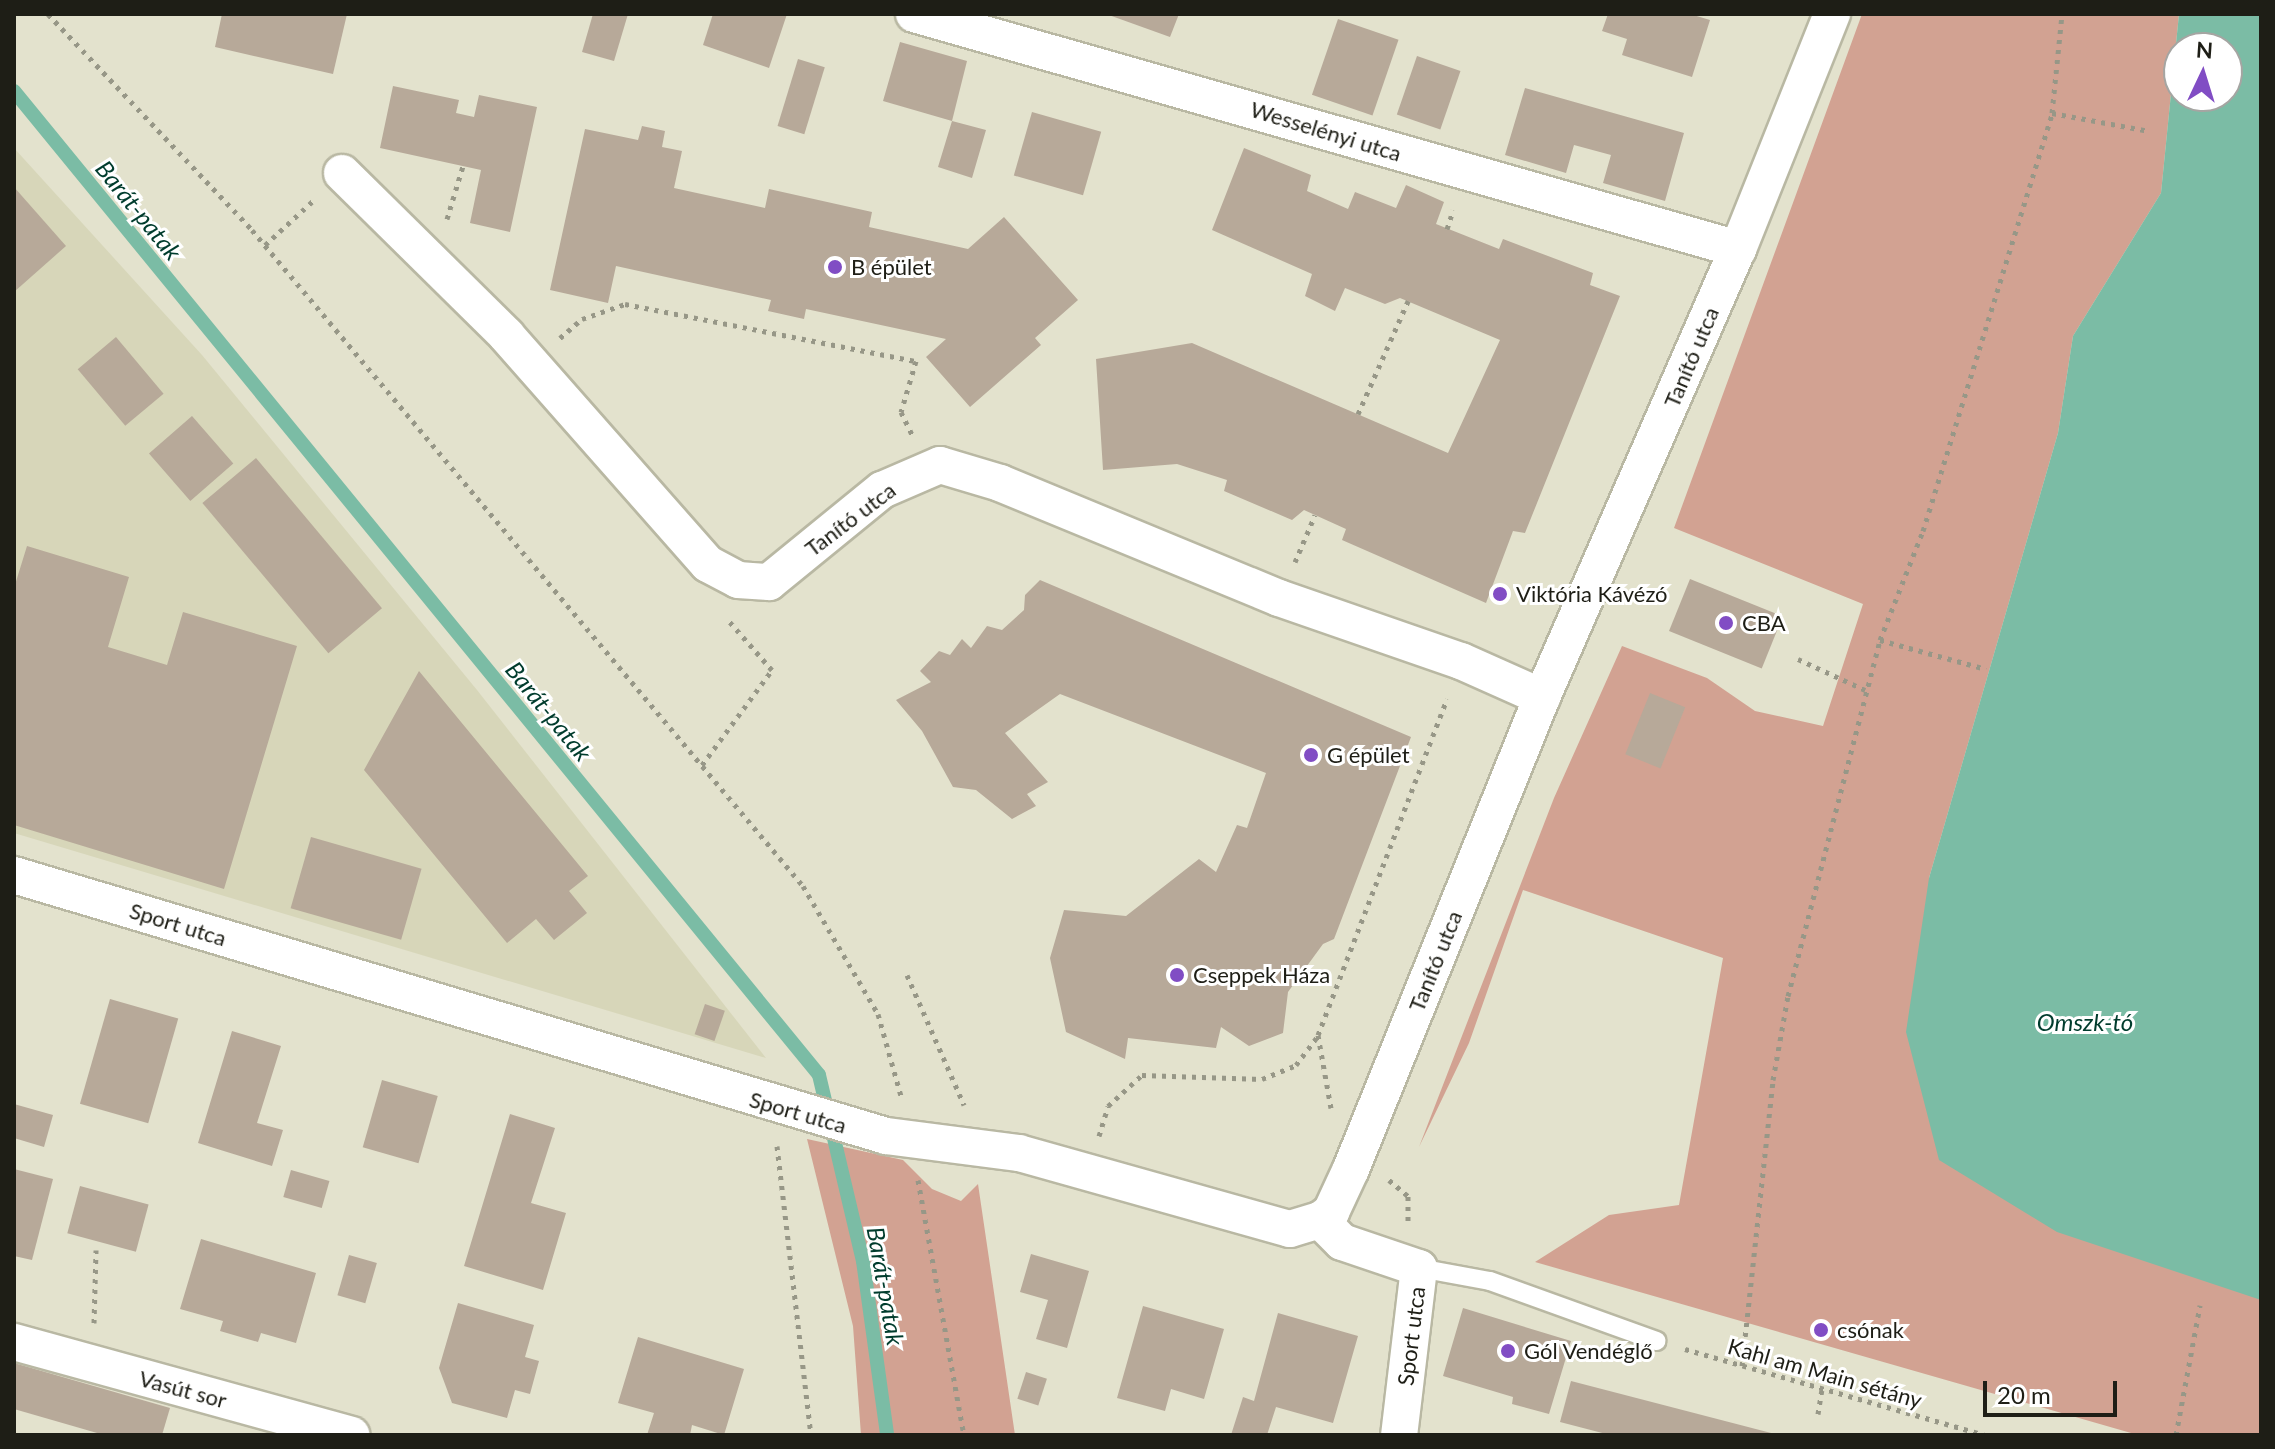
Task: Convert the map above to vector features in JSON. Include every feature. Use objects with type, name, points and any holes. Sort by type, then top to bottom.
[{"type":"street","name":"Wesselényi utca","points":[[914,14],[1270,113],[1465,174],[1738,249]]},
{"type":"street","name":"Tanító utca","points":[[1320,1220],[1331,1212],[1351,1169],[1542,697],[1738,249],[1832,14]]},
{"type":"street","points":[[342,173],[531,363],[708,564],[738,580],[769,582]]},
{"type":"street","name":"Tanító utca","points":[[769,582],[882,490],[940,465],[966,470],[1279,598],[1461,661],[1542,697]]},
{"type":"street","name":"Sport utca","points":[[14,875],[764,1102],[898,1139],[968,1146],[1088,1169],[1290,1229],[1320,1220],[1342,1242],[1419,1268],[1399,1435]]},
{"type":"street","name":"Vasút sor","points":[[14,1342],[351,1435]]},
{"type":"lane","points":[[1419,1268],[1490,1281],[1657,1341]]},
{"type":"path","points":[[48,14],[265,245],[803,886],[853,964],[893,1054],[898,1139],[964,1435]]},
{"type":"path","points":[[1742,1366],[1785,1010],[1865,690],[1880,640],[1923,531],[2052,113],[2062,14]]},
{"type":"path","points":[[2052,113],[2149,131]]},
{"type":"path","points":[[416,247],[452,215],[463,166]]},
{"type":"path","points":[[265,245],[342,173]]},
{"type":"path","points":[[1358,414],[1408,301]]},
{"type":"path","points":[[531,363],[582,319],[625,304],[916,361],[901,412],[928,469]]},
{"type":"path","points":[[702,765],[772,670],[727,619],[769,582]]},
{"type":"path","points":[[1880,640],[1986,669]]},
{"type":"path","points":[[1798,659],[1865,690]]},
{"type":"path","points":[[1088,1169],[1108,1106],[1142,1075],[1262,1079],[1296,1065],[1318,1035],[1461,661]]},
{"type":"path","points":[[907,975],[965,1109],[968,1146]]},
{"type":"path","points":[[1318,1035],[1333,1123]]},
{"type":"path","points":[[764,1102],[778,1130],[776,1172],[811,1435]]},
{"type":"path","points":[[1351,1169],[1388,1178],[1408,1196],[1408,1240],[1419,1268]]},
{"type":"path","points":[[90,1364],[96,1250]]},
{"type":"path","points":[[2176,1435],[2200,1305]]},
{"type":"path","name":"Kahl am Main sétány","points":[[1657,1341],[1984,1435]]},
{"type":"path","points":[[1818,1414],[1822,1390]]},
{"type":"shaded area","points":[[1862,14],[2179,14],[2177,32],[2163,32],[2163,112],[2169,112],[2161,193],[2073,336],[2058,433],[1929,878],[2261,991],[2261,1435],[2138,1435],[1535,1262],[1609,1215],[1679,1205],[1723,958],[1523,890],[1469,1043],[1419,1147],[1554,798],[1622,646],[1707,678],[1755,711],[1823,726],[1863,604],[1674,528]]},
{"type":"shaded area","points":[[14,148],[202,355],[477,690],[766,1058],[14,833]]},
{"type":"shaded area","points":[[807,1139],[903,1160],[932,1189],[961,1201],[978,1184],[1015,1435],[861,1435],[853,1326]]},
{"type":"water","name":"Omszk-tó","points":[[2179,14],[2261,14],[2261,1300],[2057,1232],[1939,1160],[1906,1032],[1929,878],[2058,433],[2073,336],[2161,193],[2169,112],[2243,112],[2243,32],[2177,32]]},
{"type":"building","points":[[222,14],[347,14],[333,74],[215,47]]},
{"type":"building","points":[[593,14],[628,14],[614,61],[582,52]]},
{"type":"building","points":[[713,14],[787,14],[769,68],[703,45]]},
{"type":"building","points":[[1106,14],[1179,14],[1170,37]]},
{"type":"building","points":[[1608,14],[1690,14],[1710,20],[1692,77],[1622,55],[1627,39],[1602,31]]},
{"type":"building","points":[[1338,19],[1399,40],[1372,115],[1312,95]]},
{"type":"building","points":[[900,42],[967,61],[952,121],[883,101]]},
{"type":"building","points":[[1417,56],[1460,71],[1440,130],[1397,115]]},
{"type":"building","points":[[798,59],[825,67],[804,134],[778,126]]},
{"type":"building","points":[[393,86],[459,100],[456,113],[474,117],[479,95],[537,107],[510,232],[470,223],[481,170],[380,148]]},
{"type":"building","points":[[1525,88],[1684,133],[1665,201],[1603,183],[1611,155],[1574,145],[1566,173],[1505,155]]},
{"type":"building","points":[[1032,112],[1101,132],[1083,195],[1014,175]]},
{"type":"building","points":[[952,121],[986,130],[972,178],[938,167]]},
{"type":"building","name":"B épület","points":[[642,126],[665,131],[662,147],[682,151],[674,188],[765,208],[769,189],[872,212],[869,227],[968,249],[1004,217],[1078,300],[1035,338],[1041,345],[970,407],[926,357],[946,339],[806,309],[804,319],[768,311],[771,300],[616,266],[608,303],[550,290],[585,129],[638,140]]},
{"type":"building","points":[[1244,148],[1311,175],[1307,191],[1348,209],[1355,192],[1396,208],[1406,185],[1444,202],[1436,224],[1499,249],[1503,239],[1593,273],[1590,285],[1620,296],[1525,533],[1513,531],[1486,603],[1342,540],[1346,529],[1304,510],[1292,520],[1224,491],[1227,480],[1177,464],[1103,470],[1096,359],[1192,343],[1448,453],[1500,340],[1400,298],[1385,304],[1345,288],[1335,311],[1305,296],[1312,274],[1212,230]]},
{"type":"building","points":[[14,187],[66,246],[14,292]]},
{"type":"building","points":[[116,337],[164,394],[125,426],[78,369]]},
{"type":"building","points":[[192,416],[233,464],[190,501],[149,453]]},
{"type":"building","points":[[256,458],[382,608],[328,653],[202,503]]},
{"type":"building","points":[[27,546],[129,577],[108,647],[167,665],[183,612],[297,646],[224,889],[14,825],[14,588]]},
{"type":"building","name":"CBA","points":[[1690,579],[1783,616],[1762,668],[1669,631]]},
{"type":"building","name":"G épület","points":[[1040,580],[1411,737],[1334,939],[1323,944],[1288,992],[1283,1033],[1249,1046],[1221,1027],[1216,1048],[1128,1038],[1125,1059],[1066,1032],[1050,958],[1064,910],[1126,916],[1199,859],[1216,872],[1237,825],[1247,828],[1266,773],[1060,694],[1005,733],[1048,782],[1027,794],[1036,806],[1012,819],[976,790],[953,787],[922,731],[896,700],[931,682],[920,671],[939,651],[950,655],[962,639],[971,648],[987,626],[1002,630],[1024,610],[1025,595]]},
{"type":"building","points":[[419,671],[588,876],[569,891],[587,913],[554,940],[536,919],[507,943],[364,770]]},
{"type":"building","points":[[1650,693],[1685,707],[1661,768],[1625,754]]},
{"type":"building","points":[[311,837],[422,869],[401,940],[291,908]]},
{"type":"building","points":[[110,999],[178,1019],[148,1123],[80,1104]]},
{"type":"building","points":[[705,1004],[725,1011],[714,1041],[695,1034]]},
{"type":"building","points":[[232,1031],[281,1046],[257,1123],[283,1130],[272,1166],[198,1143]]},
{"type":"building","points":[[382,1080],[438,1096],[418,1163],[363,1147]]},
{"type":"building","points":[[14,1104],[53,1115],[44,1147],[14,1138]]},
{"type":"building","points":[[510,1114],[555,1128],[531,1203],[566,1213],[543,1290],[464,1266]]},
{"type":"building","points":[[14,1169],[53,1179],[32,1260],[14,1256]]},
{"type":"building","points":[[291,1170],[329,1181],[322,1208],[283,1197]]},
{"type":"building","points":[[80,1186],[149,1204],[136,1252],[67,1233]]},
{"type":"building","points":[[201,1239],[316,1273],[296,1343],[261,1333],[258,1342],[220,1331],[223,1321],[180,1309]]},
{"type":"building","points":[[1031,1254],[1089,1271],[1067,1348],[1036,1339],[1048,1300],[1020,1292]]},
{"type":"building","points":[[349,1255],[377,1263],[365,1303],[337,1295]]},
{"type":"building","points":[[458,1303],[534,1325],[525,1357],[539,1361],[530,1394],[515,1390],[507,1418],[452,1403],[439,1368]]},
{"type":"building","points":[[1143,1306],[1224,1329],[1204,1399],[1171,1389],[1165,1411],[1117,1398]]},
{"type":"building","points":[[1463,1308],[1571,1341],[1549,1414],[1512,1404],[1513,1397],[1443,1376]]},
{"type":"building","points":[[1278,1313],[1358,1336],[1333,1423],[1276,1407],[1267,1435],[1231,1435],[1243,1397],[1254,1401]]},
{"type":"building","points":[[638,1337],[744,1369],[724,1435],[692,1425],[690,1435],[647,1435],[654,1413],[618,1403]]},
{"type":"building","points":[[14,1363],[170,1408],[162,1435],[104,1435],[14,1409]]},
{"type":"building","points":[[1026,1372],[1047,1379],[1038,1405],[1017,1399]]},
{"type":"building","points":[[1571,1381],[1775,1434],[1610,1435],[1560,1422]]},
{"type":"waterway","name":"Barát-patak","points":[[14,91],[819,1075],[863,1261],[887,1435]]},
{"type":"place","name":"B épület","points":[[835,267]]},
{"type":"place","name":"Viktória Kávézó","points":[[1500,594]]},
{"type":"place","name":"CBA","points":[[1726,623]]},
{"type":"place","name":"G épület","points":[[1311,755]]},
{"type":"place","name":"Cseppek Háza","points":[[1177,975]]},
{"type":"place","name":"csónak","points":[[1821,1330]]},
{"type":"place","name":"Gól Vendéglő","points":[[1508,1351]]}]
